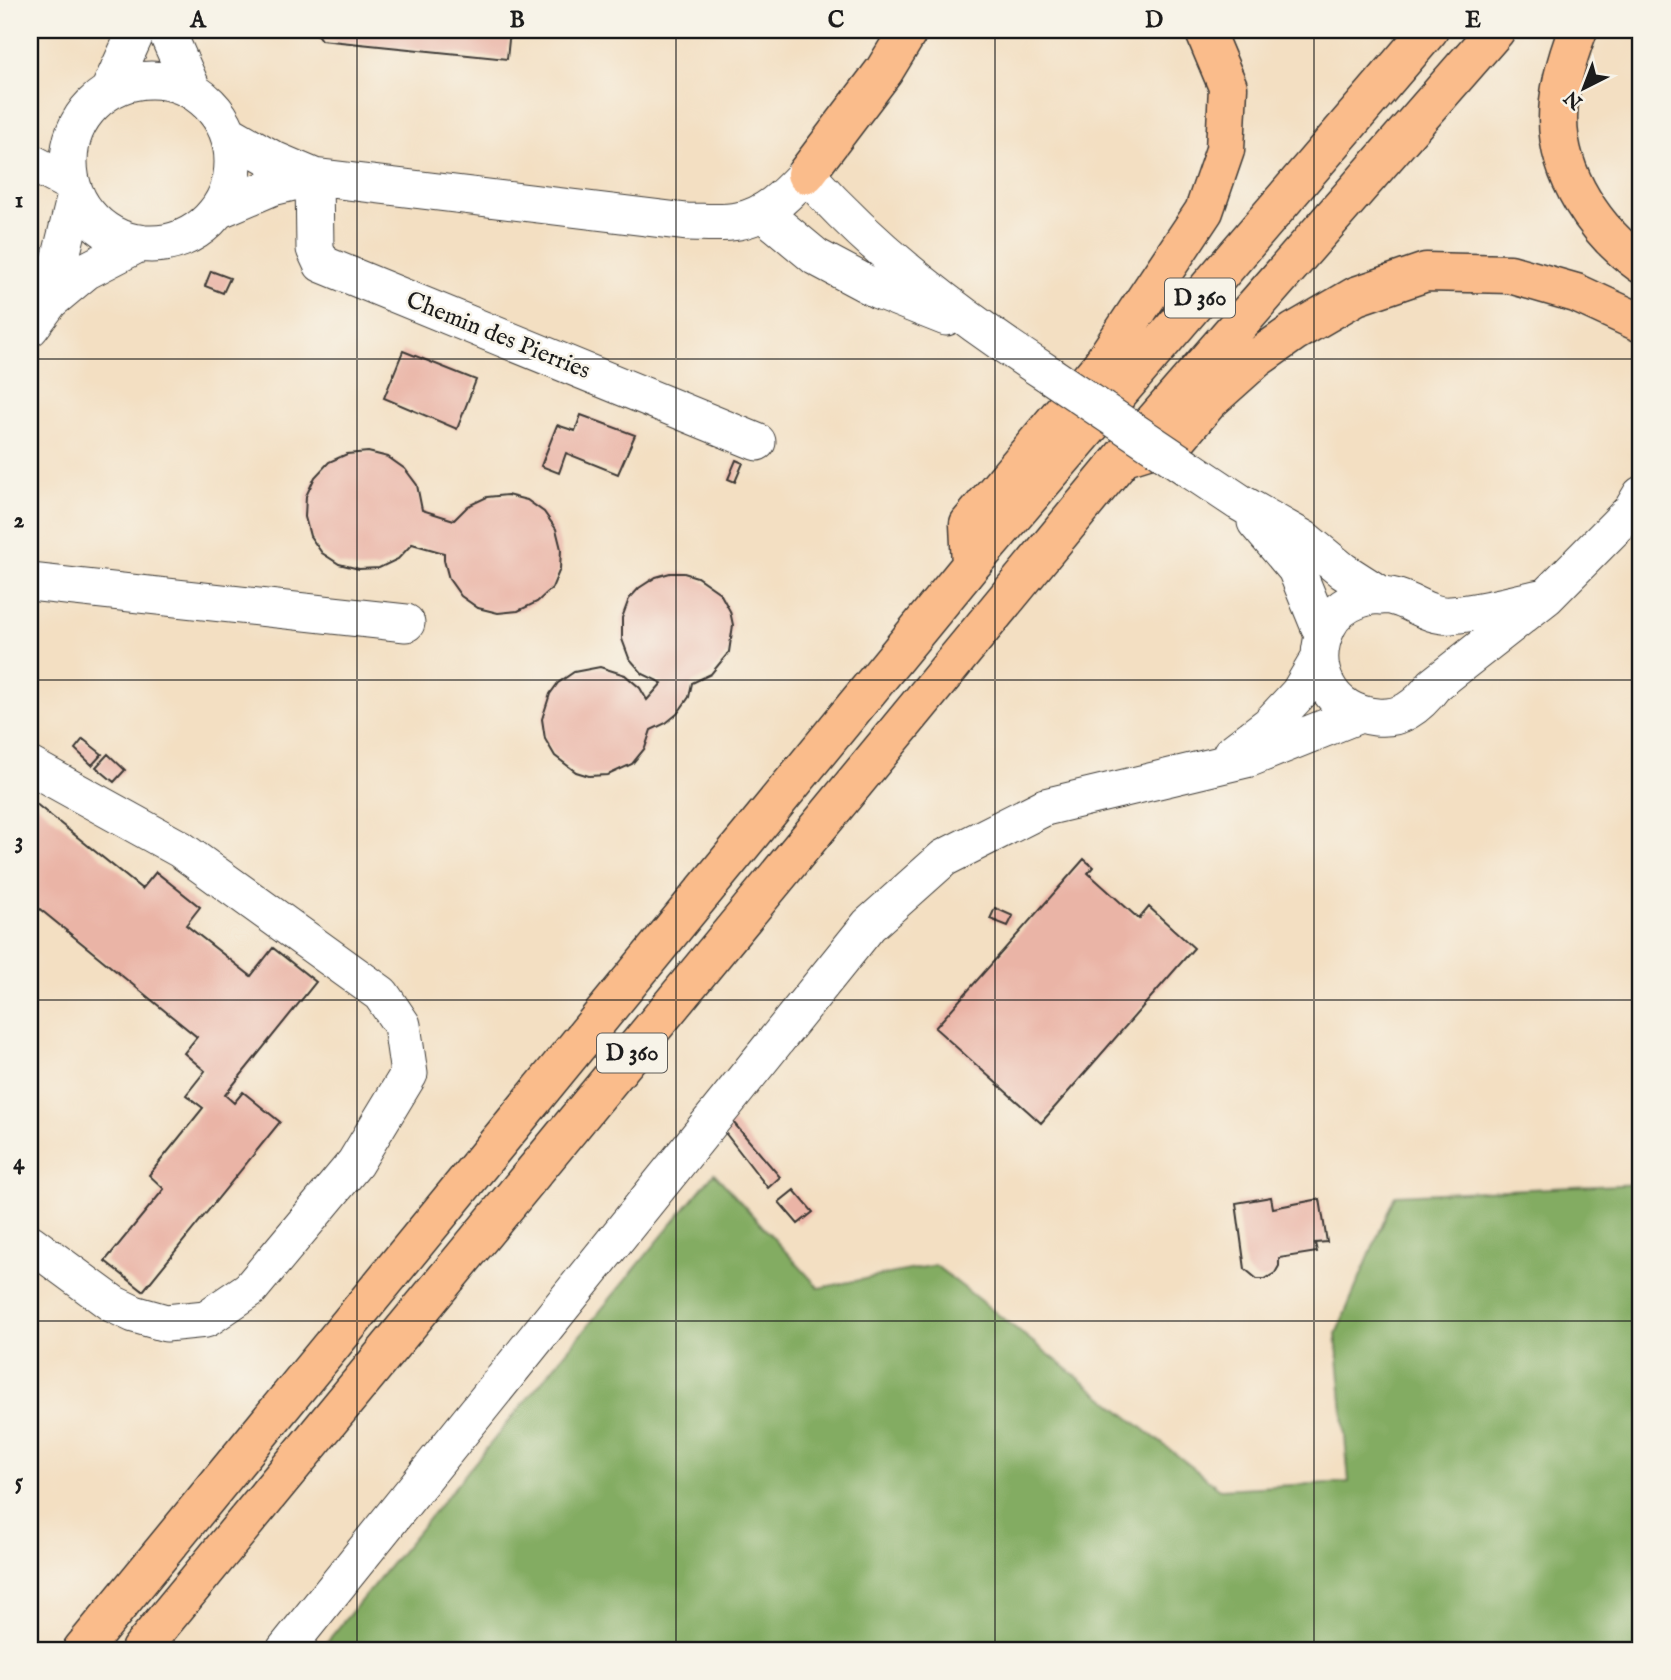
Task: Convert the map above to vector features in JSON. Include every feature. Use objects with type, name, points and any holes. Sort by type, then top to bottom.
[{"type":"highway","points":[[806,174],[884,71],[909,30]]},
{"type":"highway","points":[[884,71],[939,30]]},
{"type":"highway","points":[[971,565],[970,524],[1100,367],[1204,211],[1225,149],[1228,87],[1204,30]]},
{"type":"highway","name":"D 360","points":[[82,1650],[971,565],[1429,30]]},
{"type":"highway","name":"D 360","points":[[140,1650],[1123,457],[1496,30]]},
{"type":"highway","points":[[1578,30],[1566,63],[1558,120],[1567,174],[1597,221],[1641,264]]},
{"type":"highway","points":[[1123,457],[1176,440],[1209,401],[1256,359],[1294,332],[1356,296],[1426,272],[1510,274],[1576,293],[1641,323]]},
{"type":"street","points":[[109,91],[137,30]]},
{"type":"street","points":[[166,30],[193,91]]},
{"type":"street","points":[[151,79],[173,82],[193,91],[215,109],[229,134],[233,154],[232,174],[227,193],[218,210],[202,226],[183,237],[162,243],[140,243],[120,238],[102,228],[87,213],[74,189],[69,159],[74,134],[86,111],[109,91],[129,82],[151,79]]},
{"type":"street","points":[[229,134],[274,160],[314,177],[687,222],[738,221],[763,213],[784,198],[806,174],[878,248],[985,333],[1239,502],[1304,539],[1343,571],[1382,596]]},
{"type":"street","points":[[30,162],[74,189]]},
{"type":"street","points":[[218,210],[272,187],[314,177]]},
{"type":"street","name":"Chemin des Pierries","points":[[314,177],[315,249],[323,264],[757,442]]},
{"type":"street","points":[[40,314],[74,189]]},
{"type":"street","points":[[763,213],[816,257],[878,290],[985,333]]},
{"type":"street","points":[[40,314],[86,271],[140,243]]},
{"type":"street","points":[[1239,502],[1296,569],[1321,647],[1322,677],[1331,693],[1346,707],[1360,714],[1385,718],[1405,713],[1422,701],[1434,685],[1546,597],[1632,510],[1641,495]]},
{"type":"street","points":[[30,582],[406,623]]},
{"type":"street","points":[[1199,771],[1232,753],[1269,725],[1299,693],[1321,647],[1329,622],[1344,607],[1362,598],[1382,596],[1400,599],[1416,608],[1431,622],[1439,641],[1441,655],[1434,685]]},
{"type":"street","points":[[1416,608],[1449,616],[1546,597]]},
{"type":"street","points":[[285,1650],[869,925],[944,858],[1045,807],[1250,758],[1360,714]]},
{"type":"street","points":[[30,766],[180,849],[381,994],[402,1025],[409,1073],[355,1163],[250,1289],[206,1319],[166,1323],[134,1314],[113,1304],[30,1243]]},
{"type":"green space","points":[[714,1173],[819,1288],[935,1265],[1220,1489],[1349,1482],[1336,1334],[1395,1195],[1641,1184],[1641,1650],[320,1650]]},
{"type":"building","points":[[314,30],[510,30],[507,59],[321,40]]},
{"type":"building","points":[[211,271],[230,278],[223,293],[205,286]]},
{"type":"building","points":[[403,351],[476,380],[457,429],[384,398]]},
{"type":"building","points":[[581,415],[635,435],[618,474],[566,453],[559,473],[541,466],[557,425],[575,431]]},
{"type":"building","points":[[368,452],[388,457],[405,469],[417,485],[422,510],[454,520],[468,506],[487,497],[507,495],[527,500],[544,512],[556,529],[561,549],[560,569],[552,588],[537,602],[518,611],[498,613],[478,608],[461,596],[449,579],[444,553],[412,544],[398,559],[379,568],[359,569],[339,564],[322,553],[310,536],[305,517],[306,496],[315,477],[329,462],[347,454]]},
{"type":"building","points":[[736,460],[743,463],[735,482],[728,479]]},
{"type":"building","points":[[670,573],[697,577],[720,593],[730,611],[733,625],[729,652],[711,674],[692,683],[689,697],[677,714],[651,730],[645,748],[632,764],[608,775],[589,776],[576,772],[555,756],[545,739],[542,719],[550,694],[558,683],[574,672],[600,667],[625,675],[640,688],[647,700],[662,683],[643,674],[629,658],[622,639],[622,618],[629,599],[639,588],[656,577]]},
{"type":"building","points":[[83,739],[102,754],[92,765],[75,749]]},
{"type":"building","points":[[108,754],[125,770],[114,782],[96,767]]},
{"type":"building","points":[[30,799],[142,889],[156,872],[200,907],[186,925],[251,976],[273,948],[316,982],[225,1095],[234,1103],[243,1092],[280,1122],[143,1291],[105,1261],[164,1189],[149,1175],[203,1108],[186,1095],[205,1071],[184,1053],[197,1037],[30,901]]},
{"type":"building","points":[[1084,859],[1093,867],[1088,873],[1139,919],[1149,907],[1194,948],[1041,1123],[935,1028]]},
{"type":"building","points":[[995,908],[1013,916],[1008,926],[990,919]]},
{"type":"building","points":[[733,1122],[780,1177],[768,1188],[723,1130]]},
{"type":"building","points":[[794,1190],[813,1212],[798,1224],[779,1202]]},
{"type":"building","points":[[1271,1197],[1273,1208],[1320,1199],[1327,1242],[1315,1243],[1317,1252],[1279,1258],[1275,1273],[1265,1279],[1257,1279],[1245,1269],[1236,1203]]}]
